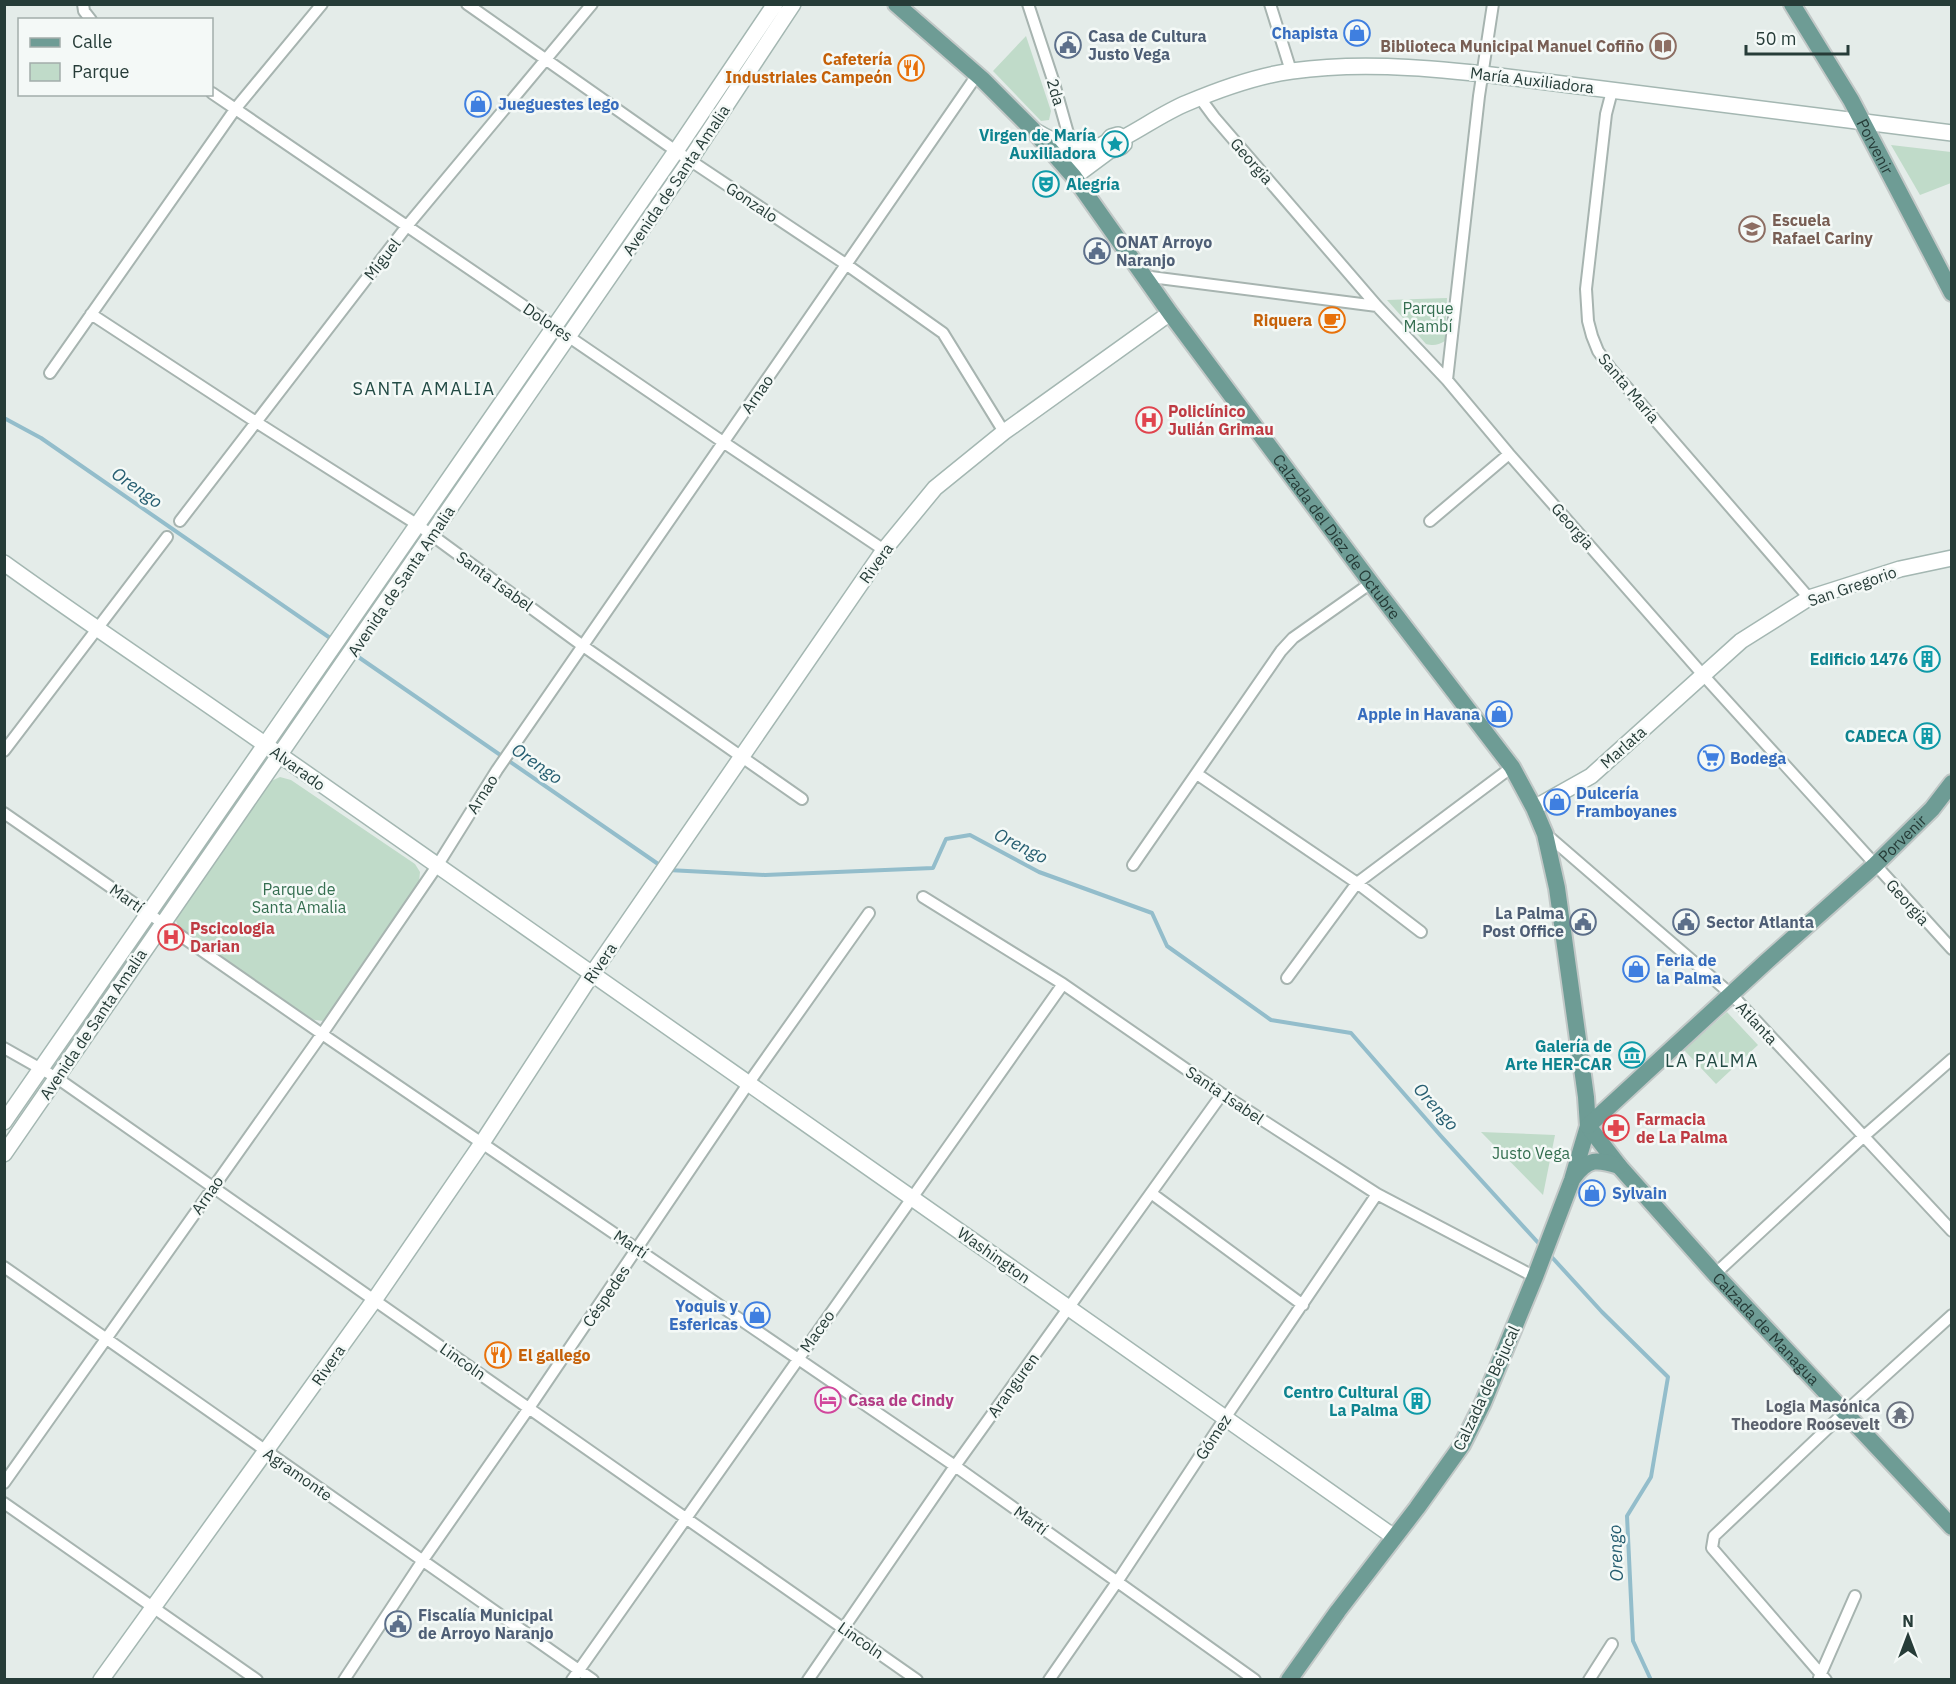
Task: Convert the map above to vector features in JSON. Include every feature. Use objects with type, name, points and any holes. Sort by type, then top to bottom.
[{"type":"main road","name":"Calzada del Diez de Octubre","points":[[896,4],[1074,164],[1090,201],[1143,276],[1371,583],[1512,767],[1545,834],[1557,888],[1581,1057],[1588,1126]]},
{"type":"main road","name":"Porvenir","points":[[1792,4],[1862,121],[1952,293]]},
{"type":"main road","name":"Porvenir","points":[[1588,1126],[1875,865],[1932,809],[1952,783]]},
{"type":"main road","name":"Calzada de Managua","points":[[1588,1126],[1619,1166],[1715,1274],[1952,1527]]},
{"type":"main road","name":"Calzada de Bejucal","points":[[1290,1680],[1338,1611],[1462,1445],[1483,1403],[1537,1271],[1572,1180],[1588,1126]]},
{"type":"main road","points":[[1572,1180],[1582,1167],[1591,1162],[1603,1161],[1619,1166]]},
{"type":"street","points":[[83,4],[84,11],[89,18]]},
{"type":"street","points":[[50,373],[236,108],[322,4]]},
{"type":"street","name":"Gonzalo","points":[[467,4],[676,151],[847,265],[943,333],[1004,432]]},
{"type":"street","name":"Miguel","points":[[180,521],[407,226],[592,4]]},
{"type":"street","name":"Avenida de Santa Amalia","points":[[4,1122],[555,327],[775,4]]},
{"type":"street","name":"Avenida de Santa Amalia","points":[[4,1154],[690,160],[793,4]]},
{"type":"street","name":"2da","points":[[1028,4],[1053,80],[1074,164]]},
{"type":"street","points":[[1270,4],[1291,71]]},
{"type":"street","points":[[1447,380],[1493,4]]},
{"type":"street","name":"María Auxiliadora","points":[[1123,138],[1185,104],[1242,83],[1291,71],[1385,66],[1483,74],[1952,133]]},
{"type":"street","name":"Arnao","points":[[4,1483],[322,1034],[436,866],[497,770],[977,75]]},
{"type":"street","name":"Santa María","points":[[1612,91],[1606,114],[1586,289],[1588,321],[1592,336],[1598,351],[1611,369],[1809,598]]},
{"type":"street","name":"Dolores","points":[[213,94],[884,550]]},
{"type":"street","name":"Georgia","points":[[1200,98],[1377,306],[1447,380],[1704,676],[1952,949]]},
{"type":"street","name":"María Auxiliadora","points":[[1074,164],[1114,135],[1123,138]]},
{"type":"street","name":"María Auxiliadora","points":[[1074,164],[1121,147],[1124,144],[1123,138]]},
{"type":"street","points":[[1143,276],[1377,306]]},
{"type":"street","name":"Rivera","points":[[101,1680],[375,1299],[482,1143],[592,974],[884,550],[935,488],[1004,432],[1170,313]]},
{"type":"street","name":"Santa Isabel","points":[[90,314],[418,525],[583,646],[802,800]]},
{"type":"street","points":[[1430,521],[1509,454]]},
{"type":"street","points":[[4,751],[167,537]]},
{"type":"street","name":"San Gregorio","points":[[1704,676],[1741,641],[1809,598],[1900,569],[1952,558]]},
{"type":"street","name":"Alvarado","points":[[4,563],[592,974]]},
{"type":"street","points":[[1133,865],[1287,644],[1371,583]]},
{"type":"street","name":"Marlata","points":[[1534,808],[1590,776],[1704,676]]},
{"type":"street","points":[[1287,978],[1358,883],[1512,767]]},
{"type":"street","points":[[1197,774],[1358,883],[1421,932]]},
{"type":"street","name":"Martí","points":[[4,813],[322,1034],[955,1466],[1255,1680]]},
{"type":"street","name":"Atlanta","points":[[1545,834],[1731,995],[1952,1231]]},
{"type":"street","name":"Santa Isabel","points":[[923,897],[1063,984],[1222,1094],[1377,1194],[1537,1271]]},
{"type":"street","name":"Céspedes","points":[[344,1680],[423,1560],[638,1249],[748,1084],[868,914]]},
{"type":"street","name":"Washington","points":[[592,974],[1394,1538]]},
{"type":"street","name":"Maceo","points":[[572,1680],[1063,984]]},
{"type":"street","name":"Lincoln","points":[[4,1048],[57,1078],[917,1680]]},
{"type":"street","points":[[1715,1274],[1863,1137],[1952,1059]]},
{"type":"street","name":"Aranguren","points":[[808,1680],[955,1466],[1222,1094]]},
{"type":"street","points":[[1151,1193],[1303,1305]]},
{"type":"street","name":"Gómez","points":[[1049,1680],[1377,1194]]},
{"type":"street","name":"Agramonte","points":[[4,1267],[593,1680]]},
{"type":"street","points":[[1855,1596],[1822,1677],[1712,1548],[1713,1536],[1845,1412],[1952,1316]]},
{"type":"street","points":[[4,1503],[257,1680]]},
{"type":"street","points":[[1589,1680],[1612,1644]]},
{"type":"green space","points":[[1026,36],[1051,111],[1049,120],[1041,121],[993,71]]},
{"type":"green space","points":[[1891,145],[1951,152],[1951,183],[1920,195]]},
{"type":"green space","name":"Parque Mambí","points":[[1447,298],[1445,341],[1434,345],[1426,344],[1387,300]]},
{"type":"green space","name":"Parque de Santa Amalia","points":[[280,777],[291,780],[415,864],[420,872],[419,882],[330,1016],[323,1021],[308,1019],[181,932],[176,921],[178,913],[269,782]]},
{"type":"green space","points":[[1727,1012],[1758,1045],[1716,1084],[1684,1050]]},
{"type":"green space","name":"Justo Vega","points":[[1481,1132],[1555,1135],[1543,1195]]},
{"type":"waterway","name":"Orengo","points":[[4,418],[41,438],[333,640]]},
{"type":"waterway","name":"Orengo","points":[[354,654],[661,866]]},
{"type":"waterway","name":"Orengo","points":[[668,870],[765,875],[933,868],[946,839],[970,835],[1039,872],[1152,913],[1167,946],[1271,1020],[1351,1033],[1542,1247]]},
{"type":"waterway","name":"Orengo","points":[[1549,1254],[1602,1312],[1668,1377],[1651,1477],[1627,1516],[1633,1641],[1651,1680]]},
{"type":"place","name":"Chapista","points":[[1357,33]]},
{"type":"place","name":"Casa de Cultura Justo Vega","points":[[1068,45]]},
{"type":"place","name":"Biblioteca Municipal Manuel Cofiño","points":[[1663,46]]},
{"type":"place","name":"Cafetería Industriales Campeón","points":[[911,68]]},
{"type":"place","name":"Jueguestes lego","points":[[478,104]]},
{"type":"place","name":"Virgen de María Auxiliadora","points":[[1115,144]]},
{"type":"place","name":"Alegría","points":[[1046,184]]},
{"type":"place","name":"Escuela Rafael Cariny","points":[[1752,229]]},
{"type":"place","name":"ONAT Arroyo Naranjo","points":[[1097,251]]},
{"type":"place","name":"Riquera","points":[[1332,320]]},
{"type":"place","name":"Policlínico Julián Grimau","points":[[1149,420]]},
{"type":"place","name":"Edificio 1476","points":[[1927,659]]},
{"type":"place","name":"Apple in Havana","points":[[1499,714]]},
{"type":"place","name":"CADECA","points":[[1927,736]]},
{"type":"place","name":"Bodega","points":[[1711,758]]},
{"type":"place","name":"Dulcería Framboyanes","points":[[1557,802]]},
{"type":"place","name":"La Palma Post Office","points":[[1583,922]]},
{"type":"place","name":"Sector Atlanta","points":[[1686,922]]},
{"type":"place","name":"Pscicologia Darian","points":[[171,937]]},
{"type":"place","name":"Feria de la Palma","points":[[1636,969]]},
{"type":"place","name":"Galería de Arte HER-CAR","points":[[1632,1055]]},
{"type":"place","name":"Farmacia de La Palma","points":[[1616,1128]]},
{"type":"place","name":"Sylvain","points":[[1592,1193]]},
{"type":"place","name":"Yoquis y Esfericas","points":[[757,1315]]},
{"type":"place","name":"El gallego","points":[[498,1355]]},
{"type":"place","name":"Casa de Cindy","points":[[828,1400]]},
{"type":"place","name":"Centro Cultural La Palma","points":[[1417,1401]]},
{"type":"place","name":"Logia Masónica Theodore Roosevelt","points":[[1900,1415]]},
{"type":"place","name":"Fiscalía Municipal de Arroyo Naranjo","points":[[398,1624]]},
{"type":"district","name":"SANTA AMALIA","points":[[424,389]]},
{"type":"district","name":"LA PALMA","points":[[1712,1061]]}]
